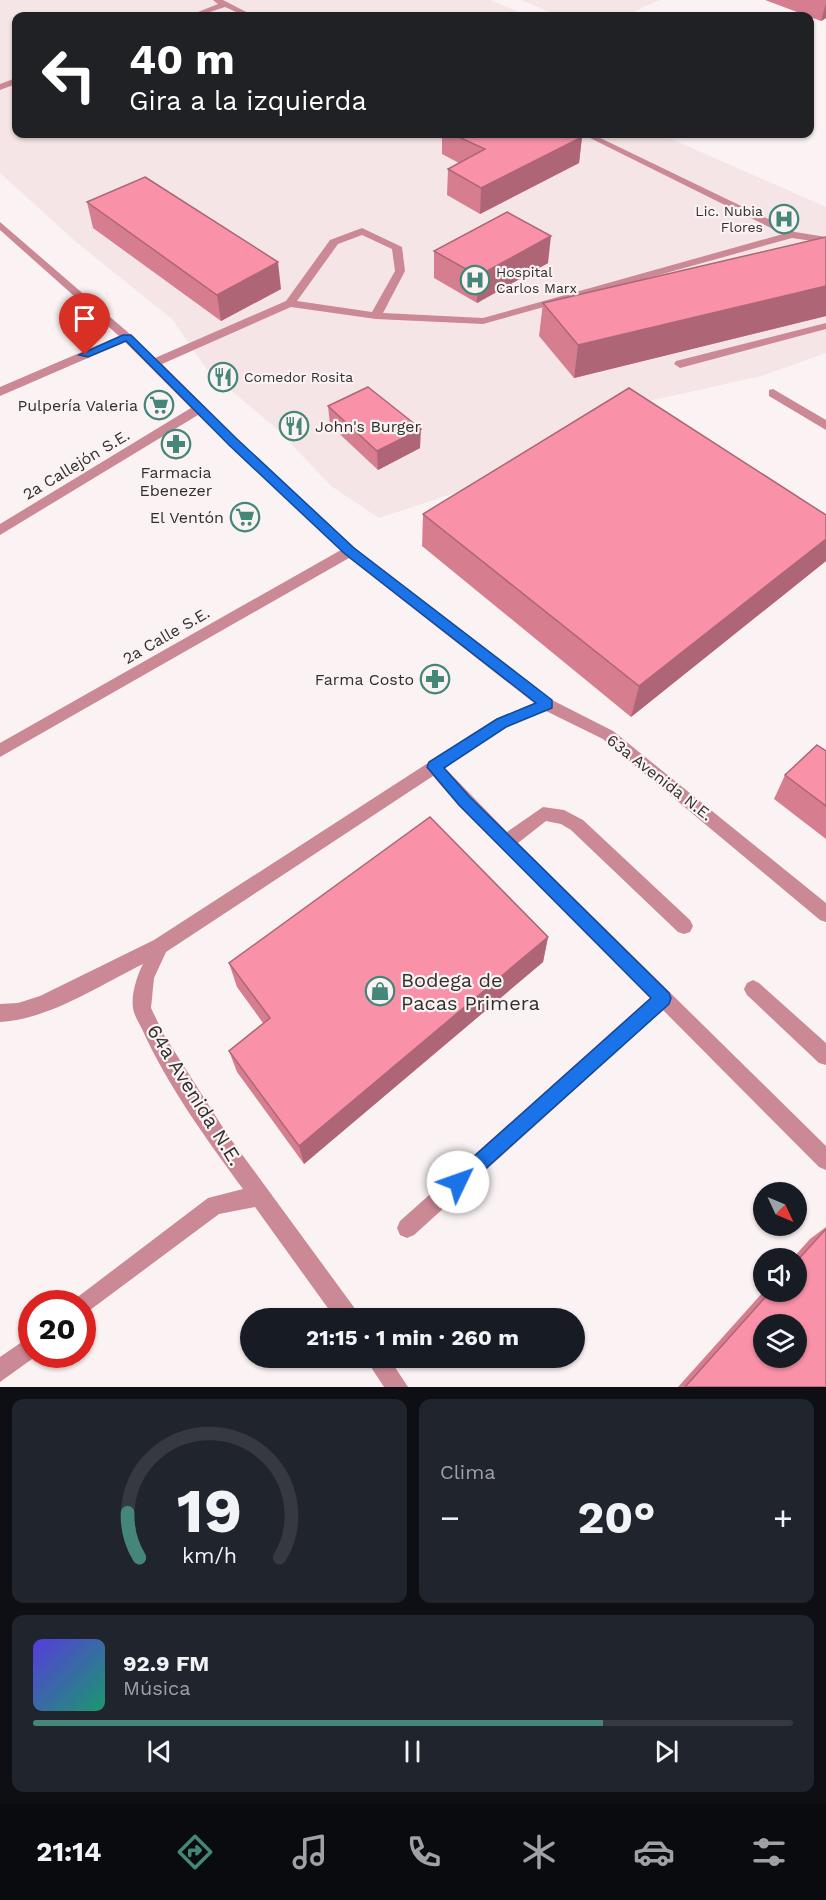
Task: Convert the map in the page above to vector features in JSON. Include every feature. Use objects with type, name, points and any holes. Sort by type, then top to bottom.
[{"type":"street","points":[[200,12],[221,2],[242,12]]},
{"type":"street","points":[[594,138],[757,216],[792,236]]},
{"type":"street","name":"63a Avenida N.E.","points":[[0,225],[155,363],[350,551],[547,704],[608,735],[826,914]]},
{"type":"street","points":[[155,363],[290,303],[334,242],[362,231],[397,247],[400,271],[376,316]]},
{"type":"street","points":[[290,303],[376,316],[483,321],[792,236],[826,240]]},
{"type":"street","points":[[680,364],[826,326]]},
{"type":"street","points":[[0,392],[127,337]]},
{"type":"street","points":[[773,393],[826,426]]},
{"type":"street","name":"2a Callejón S.E.","points":[[0,530],[200,408]]},
{"type":"street","name":"2a Calle S.E.","points":[[0,751],[350,551]]},
{"type":"street","points":[[0,1012],[18,1012],[43,1004],[160,946],[501,723],[547,704]]},
{"type":"street","points":[[435,767],[507,842],[826,1160]]},
{"type":"street","points":[[507,842],[543,814],[564,817],[578,825],[684,926]]},
{"type":"street","name":"64a Avenida N.E.","points":[[160,946],[145,978],[142,1008],[157,1041],[220,1141],[341,1308]]},
{"type":"street","points":[[753,989],[826,1056]]},
{"type":"street","points":[[407,1228],[663,998]]},
{"type":"street","points":[[96,1295],[215,1206],[259,1196]]},
{"type":"street","points":[[0,1371],[18,1357]]},
{"type":"street","points":[[383,1368],[397,1387]]},
{"type":"shaded area","name":"Hospital Carlos Marx","points":[[0,0],[490,0],[518,12],[12,12],[12,138],[669,138],[826,207],[826,353],[761,376],[582,416],[555,460],[379,518],[331,486],[278,430],[208,371],[172,319],[75,241],[0,173]]},
{"type":"shaded area","points":[[521,0],[660,0],[632,12],[550,12]]},
{"type":"building","points":[[461,138],[580,138],[481,188],[448,169],[485,149]]},
{"type":"building","points":[[145,177],[278,262],[217,295],[87,202]]},
{"type":"building","points":[[507,212],[551,236],[478,276],[434,251]]},
{"type":"building","points":[[826,237],[826,286],[578,345],[543,303]]},
{"type":"building","points":[[368,387],[421,429],[377,451],[328,406]]},
{"type":"building","points":[[629,388],[826,515],[826,539],[639,686],[423,514]]},
{"type":"building","points":[[817,745],[826,751],[826,806],[785,775]]},
{"type":"building","points":[[430,817],[548,937],[299,1146],[229,1051],[270,1018],[229,963]]},
{"type":"building","points":[[826,1229],[826,1387],[685,1387],[761,1302],[807,1302],[807,1250]]},
{"type":"place","name":"Lic. Nubia Flores","points":[[784,219]]},
{"type":"place","name":"Hospital Carlos Marx","points":[[475,280]]},
{"type":"place","name":"Comedor Rosita","points":[[223,377]]},
{"type":"place","name":"Pulpería Valeria","points":[[159,405]]},
{"type":"place","name":"John's Burger","points":[[294,426]]},
{"type":"place","name":"Farmacia Ebenezer","points":[[176,444]]},
{"type":"place","name":"El Ventón","points":[[245,517]]},
{"type":"place","name":"Farma Costo","points":[[435,679]]},
{"type":"place","name":"Bodega de Pacas Primera","points":[[380,991]]},
{"type":"route","points":[[85,355],[127,337],[234,443],[350,551],[547,704],[501,723],[435,767],[464,800],[663,998],[458,1182]]}]
